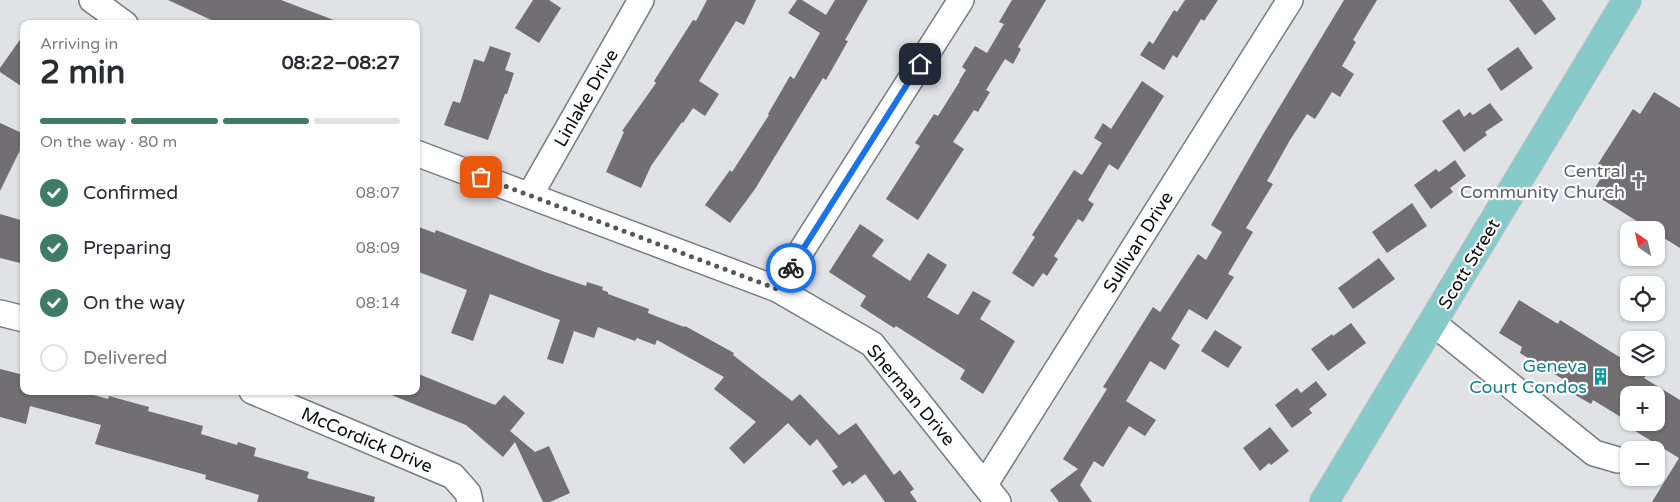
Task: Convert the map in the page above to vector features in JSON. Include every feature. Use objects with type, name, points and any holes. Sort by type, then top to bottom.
[{"type":"main road","name":"Scott Street","points":[[1324,502],[1627,0]]},
{"type":"street","points":[[92,0],[120,20]]},
{"type":"street","name":"Linlake Drive","points":[[530,195],[642,0]]},
{"type":"street","points":[[777,289],[961,0]]},
{"type":"street","name":"Sullivan Drive","points":[[992,493],[1290,0]]},
{"type":"street","name":"Sherman Drive","points":[[420,154],[777,289],[872,344],[992,493]]},
{"type":"street","points":[[0,313],[20,318]]},
{"type":"street","points":[[1433,323],[1594,452],[1618,460]]},
{"type":"street","name":"McCordick Drive","points":[[261,395],[453,476],[468,493],[470,502]]},
{"type":"building","points":[[168,0],[281,0],[334,20],[211,20]]},
{"type":"building","points":[[533,0],[549,0],[561,8],[539,43],[515,28]]},
{"type":"building","points":[[707,0],[756,0],[744,25],[736,21],[699,81],[719,94],[705,116],[693,108],[651,166],[641,188],[606,172],[624,132],[622,131],[656,83],[654,81],[693,20],[696,21]]},
{"type":"building","points":[[797,0],[802,0],[826,15],[835,0],[868,0],[845,40],[848,41],[826,80],[823,78],[755,189],[730,223],[705,205],[730,170],[732,172],[769,115],[790,76],[794,79],[820,33],[788,13]]},
{"type":"building","points":[[1012,0],[1046,0],[1018,47],[1021,49],[1013,64],[1005,59],[986,90],[990,92],[978,112],[974,110],[953,142],[964,149],[918,220],[886,199],[920,146],[915,143],[934,114],[938,116],[960,81],[966,70],[962,67],[975,46],[987,53],[1004,24],[999,22]]},
{"type":"building","points":[[1185,0],[1218,0],[1204,21],[1201,19],[1177,58],[1173,55],[1164,70],[1140,55],[1149,41],[1153,44],[1174,10],[1177,12]]},
{"type":"building","points":[[1344,0],[1377,0],[1353,40],[1356,42],[1342,66],[1354,74],[1340,97],[1332,92],[1315,119],[1307,114],[1290,140],[1267,181],[1273,184],[1246,228],[1253,232],[1228,274],[1234,277],[1207,320],[1189,309],[1171,339],[1180,345],[1165,370],[1150,361],[1126,401],[1156,420],[1145,436],[1129,426],[1103,467],[1094,461],[1080,485],[1092,502],[1059,502],[1050,490],[1078,469],[1063,459],[1107,389],[1103,387],[1153,307],[1160,312],[1198,254],[1206,260],[1222,232],[1211,225]]},
{"type":"building","points":[[1509,0],[1542,0],[1556,19],[1535,35]]},
{"type":"building","points":[[20,40],[20,85],[0,72],[0,68]]},
{"type":"building","points":[[490,46],[511,53],[505,70],[514,73],[488,140],[444,125],[453,101],[460,103],[474,59],[484,62]]},
{"type":"building","points":[[1518,47],[1533,68],[1501,91],[1487,69]]},
{"type":"building","points":[[1142,81],[1164,96],[1118,170],[1109,164],[1088,200],[1094,204],[1083,222],[1078,219],[1054,256],[1058,259],[1047,276],[1043,273],[1033,287],[1012,273],[1035,237],[1032,235],[1074,170],[1082,175],[1102,143],[1094,138],[1103,123],[1111,129]]},
{"type":"building","name":"Central Community Church","points":[[1654,92],[1680,108],[1680,248],[1665,239],[1665,221],[1637,221],[1592,193],[1606,169],[1598,164],[1633,109],[1640,114]]},
{"type":"building","points":[[1490,103],[1503,120],[1485,132],[1487,135],[1464,152],[1442,121],[1459,109],[1464,117],[1470,112],[1473,115]]},
{"type":"building","points":[[0,123],[20,132],[20,150],[0,191]]},
{"type":"building","points":[[1455,160],[1466,176],[1450,188],[1453,192],[1431,209],[1414,185],[1436,169],[1439,172]]},
{"type":"building","points":[[1412,203],[1427,226],[1387,253],[1372,232]]},
{"type":"building","points":[[0,214],[20,220],[20,263],[0,258]]},
{"type":"building","points":[[860,224],[884,240],[872,256],[910,281],[928,253],[947,265],[927,297],[958,315],[973,291],[991,301],[980,319],[1015,341],[983,394],[960,379],[965,370],[896,326],[894,328],[860,306],[866,296],[829,272]]},
{"type":"building","points":[[420,227],[435,233],[436,230],[586,286],[587,282],[603,287],[602,290],[608,292],[608,294],[649,309],[648,313],[685,326],[734,353],[733,355],[792,401],[800,394],[839,435],[856,423],[894,475],[900,470],[914,489],[910,492],[917,502],[885,502],[865,474],[852,484],[850,481],[843,486],[832,471],[838,467],[817,439],[810,446],[788,423],[744,464],[729,448],[756,422],[714,389],[724,377],[657,340],[655,345],[637,338],[635,341],[598,327],[594,338],[574,331],[563,364],[547,359],[560,320],[490,294],[473,341],[451,333],[467,290],[420,272]]},
{"type":"building","points":[[1379,258],[1395,279],[1353,309],[1338,288]]},
{"type":"building","name":"Geneva Court Condos","points":[[1519,300],[1558,324],[1560,320],[1620,357],[1620,376],[1646,376],[1644,378],[1657,386],[1620,386],[1620,416],[1593,400],[1591,404],[1570,392],[1574,386],[1520,353],[1522,347],[1499,333]]},
{"type":"building","points":[[1351,323],[1366,343],[1328,371],[1311,349]]},
{"type":"building","points":[[1215,330],[1242,347],[1228,368],[1201,351]]},
{"type":"building","points":[[0,369],[20,374],[20,395],[94,395],[108,399],[109,396],[149,407],[148,411],[203,426],[201,434],[237,445],[238,442],[256,448],[254,456],[309,472],[307,478],[375,497],[374,502],[257,502],[259,495],[205,479],[206,475],[95,444],[101,425],[30,406],[26,424],[0,417]]},
{"type":"building","points":[[420,375],[495,405],[504,395],[525,413],[510,431],[535,452],[549,446],[570,493],[550,502],[543,502],[515,442],[503,457],[466,425],[391,395],[420,395]]},
{"type":"building","points":[[1316,381],[1327,395],[1309,409],[1312,413],[1292,428],[1275,405],[1297,388],[1301,393]]},
{"type":"building","name":"Geneva Court Condos","points":[[1665,391],[1680,400],[1680,502],[1652,502],[1662,486],[1665,486],[1665,481],[1679,458],[1665,449],[1665,441],[1651,441],[1635,431],[1665,431]]},
{"type":"building","points":[[1270,427],[1289,451],[1260,471],[1243,448]]},
{"type":"way so far","points":[[481,177],[777,289],[791,268]]},
{"type":"place","name":"Central Community Church","points":[[1639,181]]},
{"type":"place","name":"Geneva Court Condos","points":[[1601,376]]},
{"type":"route","points":[[791,268],[920,64]]}]
